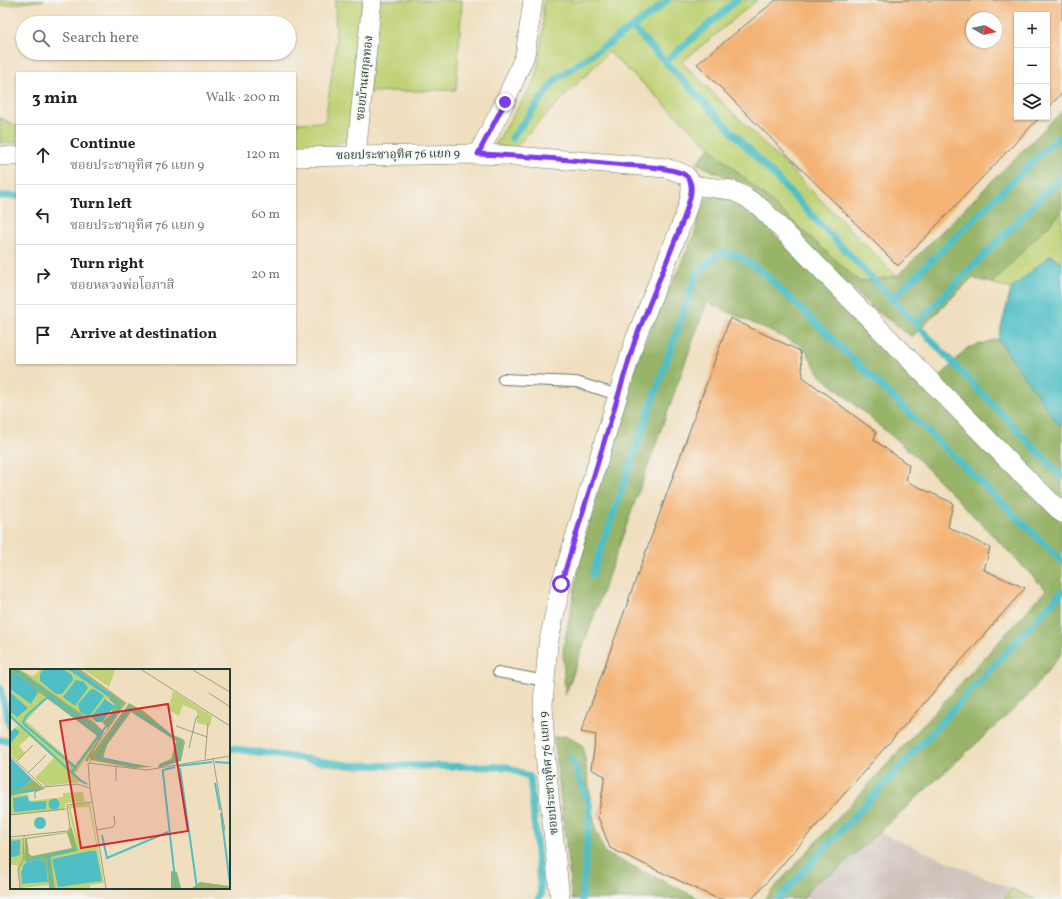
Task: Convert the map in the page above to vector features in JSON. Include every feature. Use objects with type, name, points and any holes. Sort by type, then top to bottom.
[{"type":"street","name":"ซอยบ้านสกุลทอง","points":[[356,156],[372,0]]},
{"type":"street","points":[[478,154],[505,102],[525,55],[533,0]]},
{"type":"street","name":"ซอยประชาอุทิศ 76 แยก 9","points":[[296,157],[478,154],[563,160],[666,168],[685,175],[691,185],[690,198],[684,218],[635,340],[561,584],[548,645],[543,704],[545,754],[560,899]]},
{"type":"street","points":[[0,156],[16,156]]},
{"type":"street","points":[[691,185],[731,190],[744,196],[761,208],[1062,513]]},
{"type":"lane","points":[[503,379],[576,382],[618,395]]},
{"type":"lane","points":[[498,672],[545,681]]},
{"type":"shaded area","points":[[879,832],[1012,889],[1004,899],[803,899],[814,882],[835,872]]},
{"type":"green space","points":[[0,0],[44,0],[0,6]]},
{"type":"green space","points":[[335,0],[363,0],[352,139],[324,147],[296,147],[296,123],[325,122],[336,45]]},
{"type":"green space","points":[[377,0],[462,0],[456,90],[369,92]]},
{"type":"green space","points":[[543,0],[757,0],[682,62],[897,276],[859,282],[710,147],[609,52],[514,149],[495,145],[536,78],[543,28]]},
{"type":"green space","points":[[1062,111],[1062,211],[992,283],[972,278],[912,337],[870,306],[741,184],[696,163],[710,147],[860,282],[897,276]]},
{"type":"green space","points":[[0,118],[16,126],[16,143],[0,143]]},
{"type":"green space","points":[[725,196],[743,203],[1062,522],[1062,653],[1025,699],[835,872],[814,882],[803,899],[764,899],[1046,590],[915,456],[818,373],[804,347],[707,302],[565,696],[563,650],[586,532],[641,351],[695,233],[702,199]]},
{"type":"green space","points":[[1062,211],[1062,263],[1050,255],[1011,289],[992,283]]},
{"type":"green space","points":[[998,339],[1056,421],[1062,426],[1062,502],[938,379],[967,348]]},
{"type":"green space","points":[[567,736],[583,746],[595,828],[605,853],[700,899],[572,899],[554,737]]},
{"type":"green space","points":[[1012,889],[1035,899],[1004,899]]},
{"type":"water","points":[[1050,255],[1062,263],[1062,426],[1056,421],[998,339],[1011,289]]},
{"type":"building","points":[[776,0],[1062,0],[1062,93],[1050,106],[1050,12],[1014,12],[1014,120],[1037,120],[898,266],[697,64]]},
{"type":"building","points":[[730,318],[800,351],[803,377],[876,432],[874,440],[909,465],[906,481],[953,503],[948,527],[990,548],[984,570],[1025,588],[752,899],[718,899],[610,848],[598,817],[605,776],[591,769],[596,735],[581,732]]},
{"type":"waterway","points":[[512,138],[555,80],[647,17],[668,0]]},
{"type":"waterway","points":[[665,62],[737,0]]},
{"type":"waterway","points":[[632,27],[1062,477]]},
{"type":"waterway","points":[[892,299],[1062,133]]},
{"type":"waterway","points":[[916,324],[1062,176]]},
{"type":"waterway","points":[[0,196],[16,196]]},
{"type":"waterway","points":[[592,575],[697,273],[720,253],[737,255],[763,272],[1062,561]]},
{"type":"waterway","points":[[778,899],[1062,592]]},
{"type":"waterway","points":[[0,688],[10,727]]},
{"type":"waterway","points":[[0,740],[10,741]]},
{"type":"waterway","points":[[230,748],[348,765],[508,767],[530,777],[541,895],[538,899]]},
{"type":"waterway","points":[[571,757],[590,807],[582,899]]},
{"type":"route","points":[[505,102],[478,154],[666,168],[685,175],[691,185],[690,198],[684,218],[635,340],[561,584]]}]
